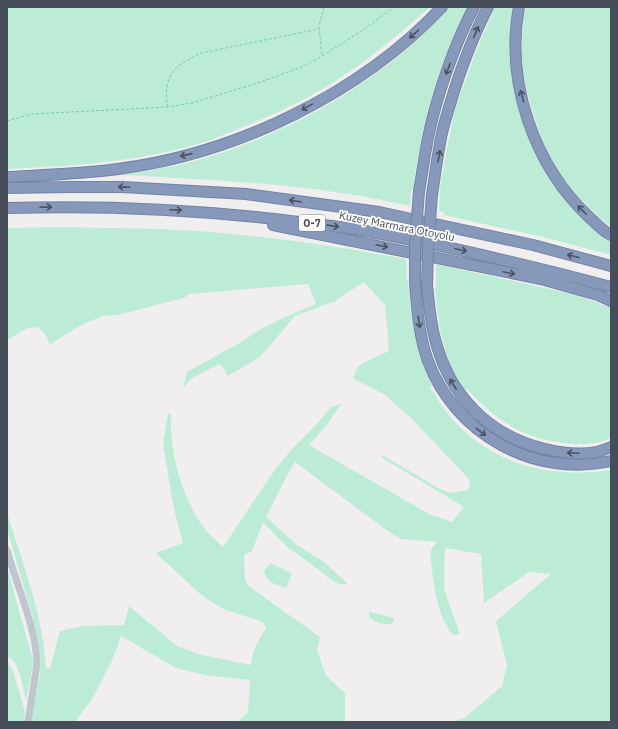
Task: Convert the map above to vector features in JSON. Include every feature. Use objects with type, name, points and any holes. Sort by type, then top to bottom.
[{"type":"highway","points":[[7,177],[67,174],[119,169],[209,149],[239,139],[299,112],[365,72],[408,39],[442,7]]},
{"type":"highway","points":[[474,7],[451,63],[436,110],[427,142],[419,191],[415,283],[420,326],[428,360],[443,391],[454,407],[468,422],[513,452],[530,458],[567,465],[583,466],[611,462]]},
{"type":"highway","points":[[488,7],[460,74],[444,126],[432,194],[428,249],[428,285],[431,321],[440,356],[451,380],[465,400],[479,416],[512,438],[529,446],[576,454],[611,447]]},
{"type":"highway","points":[[519,7],[516,44],[517,70],[519,88],[529,123],[544,157],[562,186],[580,208],[611,235]]},
{"type":"highway","name":"Kuzey Marmara Otoyolu","points":[[7,188],[122,187],[254,195],[379,212],[533,245],[611,266]]},
{"type":"highway","name":"Kuzey Marmara Otoyolu","points":[[7,208],[73,206],[206,211],[290,220],[370,232],[546,270],[611,287]]},
{"type":"highway","points":[[206,211],[541,279],[598,295],[611,301]]},
{"type":"street","points":[[7,550],[30,626],[37,656],[28,722]]},
{"type":"path","points":[[322,56],[319,29],[324,7]]},
{"type":"path","points":[[7,120],[32,114],[168,107],[192,103],[261,82],[304,66],[363,30],[394,7]]},
{"type":"path","points":[[168,107],[166,98],[168,83],[174,70],[201,53],[319,29]]},
{"type":"green space","points":[[7,7],[430,7],[375,53],[328,86],[303,100],[251,124],[213,139],[175,150],[128,159],[79,165],[7,169]]},
{"type":"green space","points":[[449,7],[467,7],[448,51],[432,95],[421,142],[413,190],[411,190],[410,206],[384,200],[287,186],[232,181],[122,175],[179,165],[216,155],[290,125],[326,106],[361,84],[393,61],[423,35]]},
{"type":"green space","points":[[495,7],[514,7],[511,39],[515,81],[522,114],[539,156],[549,176],[576,212],[611,242],[611,255],[543,237],[444,215],[444,212],[439,211],[439,195],[455,109],[477,49]]},
{"type":"green space","points":[[526,7],[611,7],[611,227],[587,206],[566,182],[557,169],[537,125],[524,77],[522,62],[522,34]]},
{"type":"green space","points":[[59,227],[164,229],[225,233],[329,246],[406,259],[412,321],[426,373],[432,385],[430,387],[439,402],[457,424],[473,439],[490,450],[509,460],[528,466],[569,472],[611,470],[611,722],[452,722],[466,717],[502,686],[507,665],[496,621],[551,574],[529,572],[484,603],[481,554],[445,548],[444,589],[460,634],[453,635],[442,617],[434,586],[430,554],[432,548],[437,542],[401,539],[295,462],[266,517],[297,545],[324,562],[348,584],[340,584],[332,580],[288,548],[263,522],[252,551],[244,555],[245,579],[247,585],[320,637],[317,650],[326,676],[345,693],[345,722],[237,722],[248,712],[250,680],[205,675],[176,668],[121,636],[112,661],[92,699],[75,722],[32,722],[32,713],[40,674],[41,660],[33,618],[7,529],[7,513],[37,609],[46,668],[50,669],[60,631],[82,626],[124,625],[129,606],[177,646],[198,654],[251,665],[256,646],[266,629],[263,622],[226,610],[213,603],[200,594],[156,553],[183,543],[174,509],[163,444],[168,414],[171,413],[172,441],[177,470],[187,497],[202,526],[223,547],[274,471],[291,450],[316,425],[331,407],[341,404],[327,425],[309,445],[429,514],[452,522],[464,507],[381,457],[382,455],[438,488],[450,493],[467,490],[470,486],[469,479],[411,418],[385,395],[353,378],[357,368],[363,363],[389,351],[385,305],[364,282],[335,301],[295,316],[260,357],[228,376],[223,367],[219,364],[192,378],[183,388],[187,372],[243,341],[259,330],[316,304],[308,284],[189,294],[184,298],[117,315],[103,316],[83,324],[50,344],[44,333],[37,327],[28,328],[7,340],[7,228]]},
{"type":"green space","points":[[436,264],[577,295],[611,308],[611,438],[587,444],[575,444],[534,437],[522,432],[499,418],[477,400],[467,389],[465,390],[452,369],[442,339],[438,319],[435,288]]},
{"type":"green space","points":[[271,563],[292,574],[286,588],[272,583],[265,575],[265,569]]},
{"type":"green space","points":[[7,567],[33,660],[26,700],[18,669],[15,663],[7,657]]},
{"type":"green space","points":[[369,612],[394,618],[393,623],[383,624],[377,622],[369,617]]},
{"type":"green space","points":[[7,661],[13,671],[25,712],[24,722],[7,722]]}]
